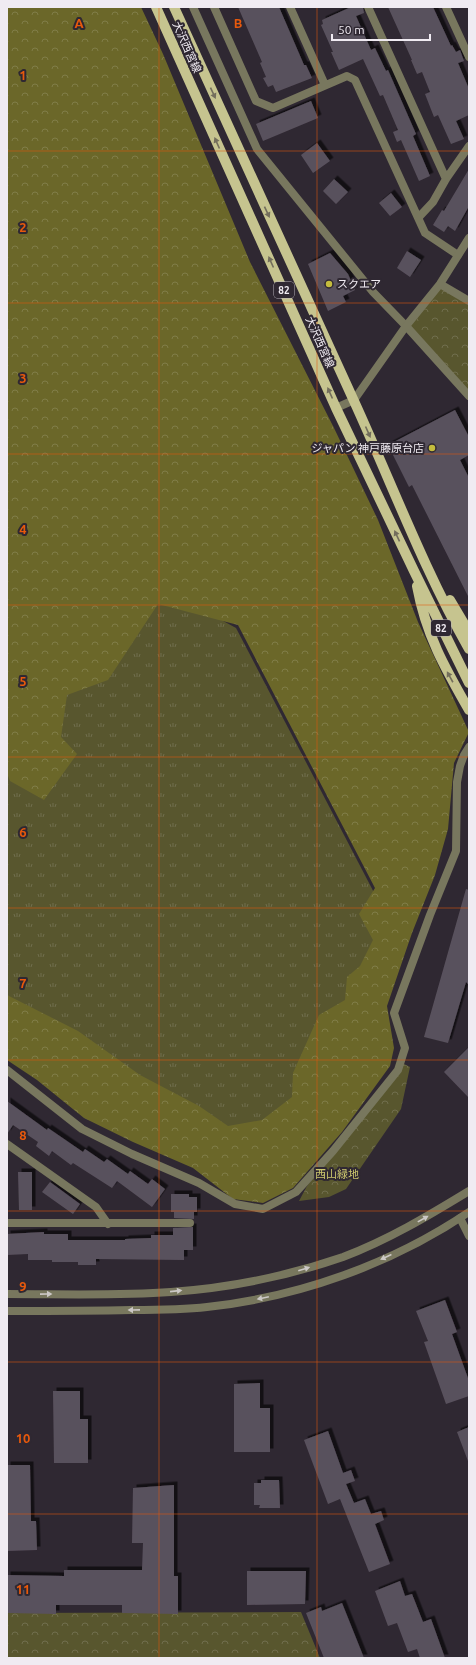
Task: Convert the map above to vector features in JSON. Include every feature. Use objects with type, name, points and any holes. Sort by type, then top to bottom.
[{"type":"main road","name":"大沢西宮線","points":[[156,7],[336,408],[469,683]]},
{"type":"main road","name":"大沢西宮線","points":[[174,7],[354,400],[424,559],[455,625],[469,649]]},
{"type":"main road","points":[[424,559],[469,632]]},
{"type":"main road","points":[[414,571],[422,612],[430,634],[447,672],[469,710]]},
{"type":"street","points":[[193,7],[257,149],[373,292],[469,396]]},
{"type":"street","points":[[214,7],[256,101],[273,108],[347,76],[356,80],[425,233],[458,256]]},
{"type":"street","points":[[290,7],[325,85]]},
{"type":"street","points":[[368,7],[446,179]]},
{"type":"street","points":[[446,7],[469,57]]},
{"type":"street","points":[[419,217],[433,202],[446,179],[469,146]]},
{"type":"street","points":[[336,408],[354,400],[406,326],[440,284],[469,238]]},
{"type":"street","points":[[440,284],[469,301]]},
{"type":"street","points":[[7,1070],[82,1129],[132,1154],[199,1183],[235,1204],[263,1208],[296,1192],[333,1151],[398,1070],[405,1048],[394,1013],[430,914],[456,851],[457,782],[460,766],[469,747]]},
{"type":"street","points":[[7,1144],[96,1208],[108,1224]]},
{"type":"street","points":[[7,1294],[171,1292],[232,1285],[293,1272],[343,1257],[389,1237],[428,1216],[469,1191]]},
{"type":"street","points":[[7,1311],[170,1310],[207,1307],[257,1299],[294,1291],[344,1275],[402,1250],[469,1212]]},
{"type":"street","points":[[460,1218],[469,1236]]},
{"type":"street","points":[[7,1223],[190,1223]]},
{"type":"green space","points":[[7,7],[141,7],[163,54],[250,262],[334,428],[378,520],[418,622],[469,732],[454,763],[448,829],[435,875],[412,933],[387,1006],[394,1048],[390,1066],[342,1132],[293,1188],[263,1203],[233,1199],[193,1168],[133,1142],[84,1118],[37,1080],[7,1060],[7,995],[78,1031],[140,1075],[199,1106],[228,1126],[262,1120],[292,1097],[293,1073],[319,1015],[345,1000],[347,977],[360,966],[373,940],[359,914],[375,888],[238,625],[158,604],[108,680],[67,695],[61,737],[77,754],[44,800],[10,781],[7,773]]},
{"type":"green space","points":[[440,284],[469,302],[469,391],[406,326]]},
{"type":"green space","points":[[102,555],[236,628],[405,952],[270,1171],[7,1015],[7,599]]},
{"type":"green space","name":"西山緑地","points":[[402,1063],[410,1067],[401,1109],[346,1189],[329,1197],[299,1201],[307,1186],[399,1072]]},
{"type":"green space","points":[[301,1612],[320,1658],[7,1658],[7,1613]]},
{"type":"building","points":[[238,7],[279,7],[304,65],[306,65],[312,78],[276,92],[273,85],[268,87],[263,78],[266,77],[260,63],[262,62]]},
{"type":"building","points":[[351,7],[363,7],[364,13],[356,16],[371,50],[375,48],[386,71],[388,70],[416,134],[413,136],[430,176],[419,181],[401,140],[397,142],[393,132],[398,130],[383,95],[380,96],[363,59],[339,70],[331,52],[333,52],[321,25],[323,24],[322,20]]},
{"type":"building","points":[[388,7],[433,7],[451,46],[452,45],[456,52],[460,50],[464,61],[458,63],[469,89],[469,115],[456,121],[464,139],[451,144],[438,115],[434,117],[425,94],[430,92],[422,72],[417,74]]},
{"type":"building","points":[[311,101],[318,118],[263,141],[256,124]]},
{"type":"building","points":[[317,143],[330,161],[313,173],[301,155]]},
{"type":"building","points":[[469,169],[469,206],[455,231],[448,226],[444,232],[433,225],[442,210],[444,211]]},
{"type":"building","points":[[334,179],[348,192],[336,204],[323,191]]},
{"type":"building","points":[[391,193],[402,207],[390,216],[379,203]]},
{"type":"building","points":[[407,251],[421,260],[410,277],[397,268]]},
{"type":"building","points":[[330,253],[348,274],[355,290],[343,296],[346,302],[328,311],[308,264]]},
{"type":"building","points":[[455,410],[469,437],[469,455],[460,460],[469,478],[469,598],[412,485],[409,487],[388,445]]},
{"type":"building","points":[[466,889],[469,890],[469,985],[466,982],[448,1043],[424,1037]]},
{"type":"building","points":[[469,1047],[469,1098],[444,1072]]},
{"type":"building","points":[[7,1101],[47,1130],[48,1128],[83,1152],[85,1149],[104,1162],[107,1159],[128,1174],[130,1171],[148,1184],[152,1179],[165,1189],[152,1207],[117,1181],[112,1188],[73,1163],[71,1165],[52,1151],[49,1156],[36,1146],[38,1142],[13,1125],[7,1134]]},
{"type":"building","points":[[18,1172],[32,1172],[32,1210],[19,1210]]},
{"type":"building","points":[[50,1182],[80,1204],[73,1214],[42,1192]]},
{"type":"building","points":[[171,1194],[189,1194],[189,1197],[197,1197],[197,1212],[194,1212],[194,1219],[174,1218],[174,1212],[171,1212]]},
{"type":"building","points":[[193,1227],[193,1250],[184,1250],[184,1260],[96,1259],[96,1265],[78,1265],[78,1262],[28,1260],[28,1254],[7,1255],[7,1234],[44,1232],[44,1234],[68,1234],[68,1240],[125,1240],[151,1238],[151,1235],[173,1235],[173,1228]]},
{"type":"building","points":[[445,1300],[457,1332],[452,1334],[469,1381],[469,1396],[446,1404],[424,1342],[428,1341],[416,1311]]},
{"type":"building","points":[[260,1383],[260,1408],[270,1408],[270,1452],[234,1452],[234,1384]]},
{"type":"building","points":[[53,1391],[80,1391],[80,1419],[88,1419],[88,1463],[54,1463]]},
{"type":"building","points":[[469,1427],[469,1461],[468,1461],[457,1432]]},
{"type":"building","points":[[328,1431],[343,1473],[351,1470],[355,1481],[346,1484],[354,1503],[365,1499],[371,1514],[381,1511],[384,1520],[375,1524],[390,1564],[369,1572],[340,1499],[328,1504],[304,1440]]},
{"type":"building","points":[[7,1465],[30,1465],[31,1521],[36,1521],[37,1550],[7,1551]]},
{"type":"building","points":[[261,1480],[279,1480],[280,1508],[259,1508],[260,1505],[254,1505],[254,1483],[261,1483]]},
{"type":"building","points":[[174,1485],[174,1576],[178,1576],[178,1614],[122,1613],[122,1605],[56,1605],[56,1614],[7,1613],[7,1575],[64,1576],[64,1570],[142,1570],[143,1543],[132,1543],[133,1488]]},
{"type":"building","points":[[247,1571],[306,1571],[305,1604],[247,1605]]},
{"type":"building","points":[[400,1581],[405,1596],[412,1594],[423,1622],[431,1619],[445,1658],[420,1658],[417,1649],[408,1652],[397,1623],[388,1626],[375,1591]]},
{"type":"building","points":[[342,1603],[364,1658],[324,1658],[306,1613],[321,1607],[322,1611]]},
{"type":"place","name":"スクエア","points":[[329,284]]},
{"type":"place","name":"ジャパン 神戸藤原台店","points":[[432,448]]}]
